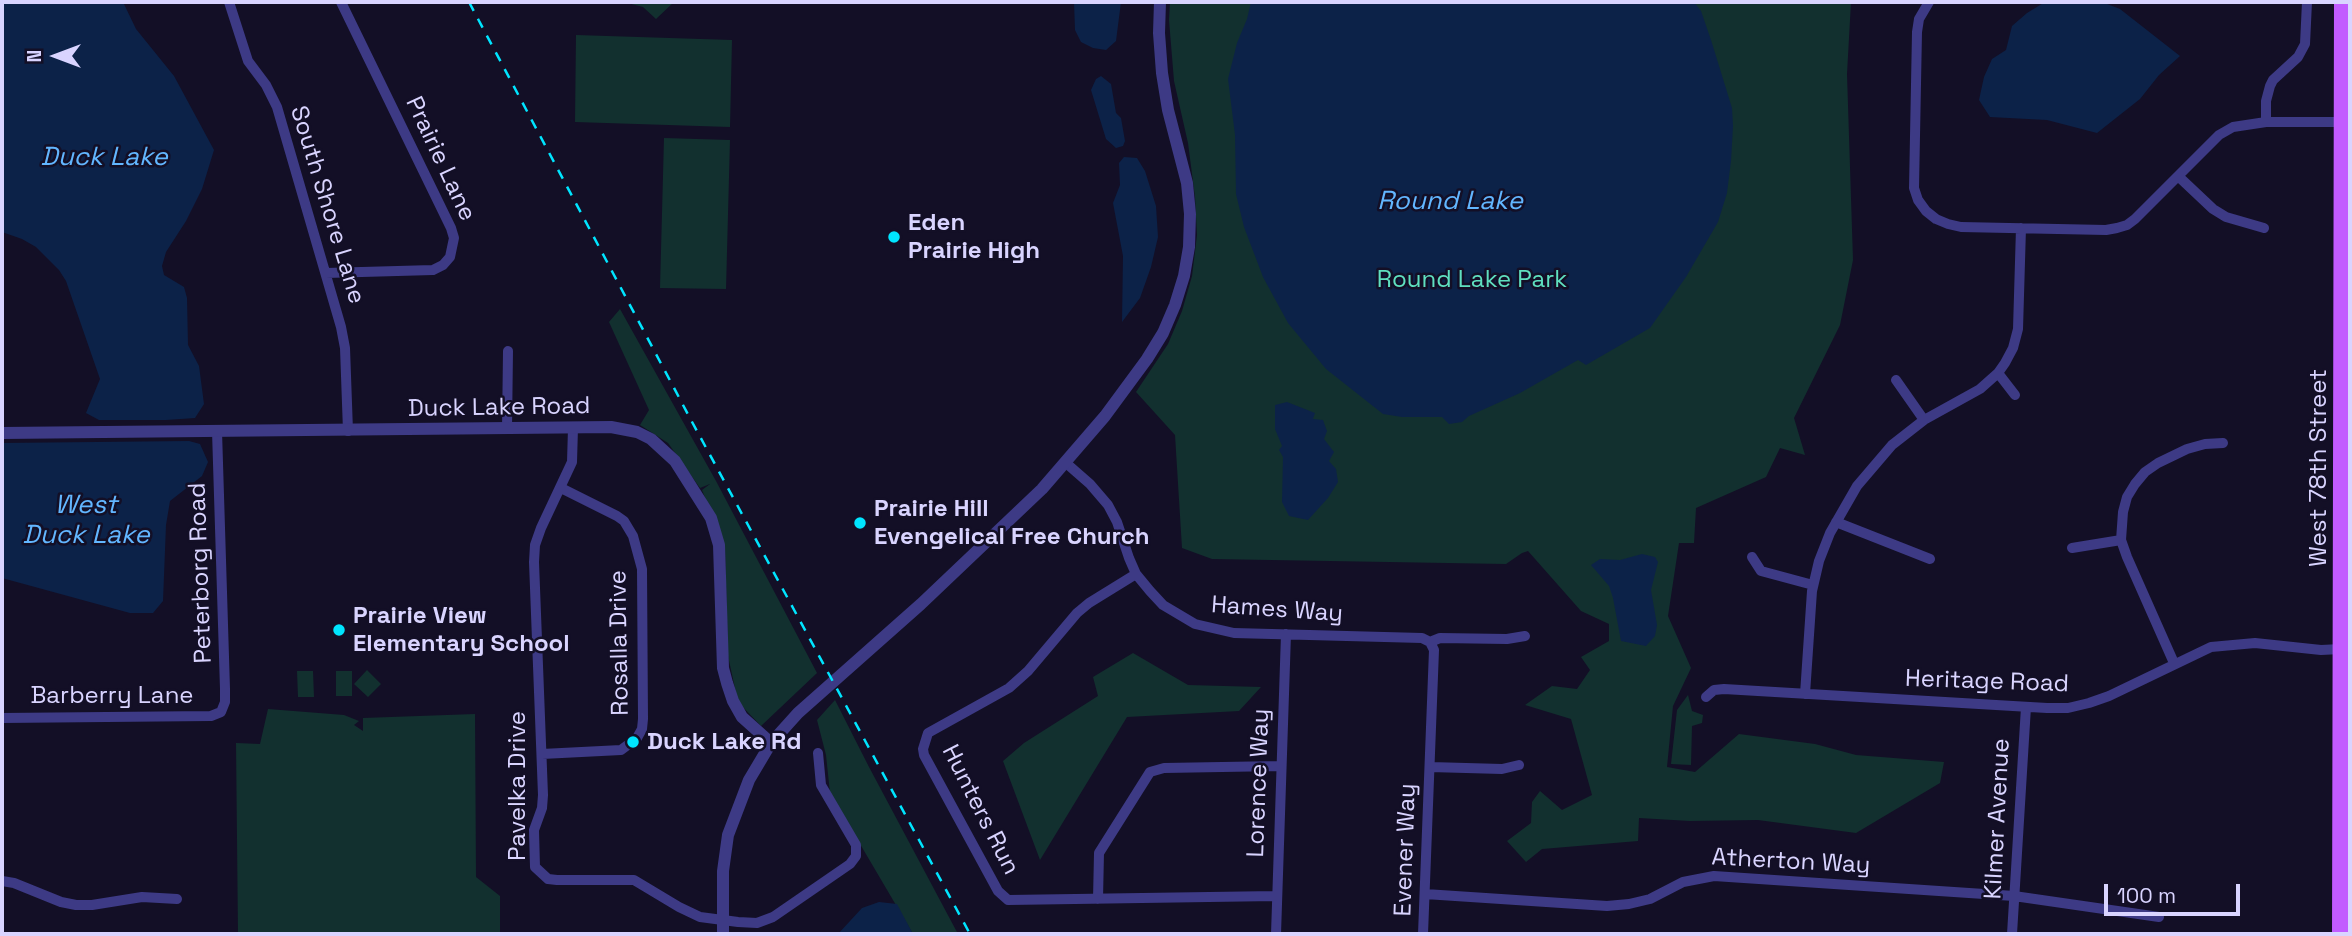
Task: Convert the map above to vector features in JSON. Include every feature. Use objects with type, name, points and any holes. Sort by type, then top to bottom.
[{"type":"main road","name":"West 78th Street","points":[[2340,934],[2346,122],[2342,2]]},
{"type":"street","name":"South Shore Lane","points":[[229,2],[248,61],[266,85],[276,107],[326,273],[345,348],[348,431]]},
{"type":"street","name":"Prairie Lane","points":[[326,273],[433,270],[443,265],[450,257],[453,247],[451,228],[341,2]]},
{"type":"street","points":[[723,934],[723,871],[728,835],[749,780],[771,743],[798,713],[921,604],[1029,502],[1105,416],[1156,346],[1175,305],[1184,276],[1190,229],[1189,198],[1162,73],[1160,2]]},
{"type":"street","points":[[1929,2],[1919,19],[1917,32],[1914,188],[1918,201],[1936,219],[1948,224],[1961,227],[2117,228],[2135,219],[2226,131],[2247,124],[2266,122],[2346,122]]},
{"type":"street","points":[[2266,122],[2266,101],[2270,86],[2298,57],[2305,44],[2307,2]]},
{"type":"street","points":[[2178,176],[2213,209],[2233,219],[2264,228]]},
{"type":"street","points":[[1805,694],[1813,585],[1819,561],[1836,522],[1857,486],[1892,445],[1924,420],[1980,389],[1998,373],[2013,348],[2018,329],[2021,228]]},
{"type":"street","points":[[508,351],[508,429]]},
{"type":"street","points":[[1998,373],[2015,395]]},
{"type":"street","points":[[1896,380],[1924,420]]},
{"type":"street","name":"Duck Lake Road","points":[[2,433],[611,427],[637,432],[664,449],[711,518],[719,545],[723,668],[733,701],[742,717],[771,743]]},
{"type":"street","name":"Pavelka Drive","points":[[573,428],[572,462],[535,545],[543,795],[534,840],[535,867],[548,879],[634,880],[691,914],[722,921]]},
{"type":"street","name":"Peterborg Road","points":[[217,431],[225,689],[225,702],[220,712]]},
{"type":"street","points":[[2174,663],[2121,540],[2123,512],[2127,497],[2145,472],[2188,449],[2223,443]]},
{"type":"street","name":"Hames Way","points":[[1066,463],[1090,484],[1108,505],[1136,574],[1163,605],[1195,624],[1234,633],[1422,638],[1430,642],[1440,638],[1507,639],[1525,636]]},
{"type":"street","name":"Rosalla Drive","points":[[542,754],[621,750],[637,746],[643,719],[640,562],[632,536],[624,521],[561,488]]},
{"type":"street","points":[[1836,522],[1930,559]]},
{"type":"street","points":[[2072,548],[2121,540]]},
{"type":"street","points":[[1752,557],[1760,571],[1813,585]]},
{"type":"street","name":"Hunters Run","points":[[1136,574],[1077,613],[1028,671],[1009,688],[928,733],[923,749],[1002,897],[1016,900],[1276,896]]},
{"type":"street","name":"Lorence Way","points":[[1276,934],[1286,634]]},
{"type":"street","name":"Evener Way","points":[[1423,934],[1434,650],[1430,642]]},
{"type":"street","name":"Heritage Road","points":[[1706,697],[1714,690],[1724,690],[2068,708],[2109,696],[2211,647],[2255,643],[2321,650],[2341,649]]},
{"type":"street","name":"Kilmer Avenue","points":[[2012,934],[2026,707]]},
{"type":"street","name":"Barberry Lane","points":[[2,718],[211,716],[220,712]]},
{"type":"street","points":[[722,921],[757,923],[773,917],[850,864],[856,856],[856,845],[821,785],[818,752]]},
{"type":"street","name":"Evener Way","points":[[1430,767],[1502,769],[1519,765]]},
{"type":"street","points":[[1098,899],[1099,853],[1150,772],[1164,768],[1280,766]]},
{"type":"street","name":"Atherton Way","points":[[1425,894],[1607,906],[1650,899],[1683,882],[1714,876],[2014,896],[2159,917]]},
{"type":"street","points":[[2,881],[76,905],[142,897],[177,899]]},
{"type":"green space","points":[[624,2],[674,2],[656,19],[643,7]]},
{"type":"green space","name":"Round Lake Park","points":[[1170,2],[1851,2],[1847,74],[1853,260],[1840,325],[1794,418],[1805,455],[1780,448],[1766,477],[1696,508],[1694,543],[1679,543],[1668,616],[1691,668],[1673,706],[1667,767],[1695,772],[1739,734],[1815,744],[1856,755],[1944,762],[1940,783],[1856,833],[1758,820],[1690,821],[1639,818],[1638,841],[1542,849],[1526,862],[1507,841],[1531,823],[1532,802],[1540,791],[1562,810],[1592,795],[1571,719],[1525,705],[1552,686],[1577,689],[1590,670],[1581,657],[1609,641],[1609,624],[1581,611],[1528,551],[1506,564],[1212,559],[1182,548],[1175,435],[1136,392],[1168,344],[1182,311],[1192,276],[1197,235],[1188,143],[1174,81]]},
{"type":"green space","points":[[576,35],[732,40],[730,127],[575,122]]},
{"type":"green space","points":[[664,138],[730,140],[726,289],[660,288]]},
{"type":"green space","points":[[620,309],[716,481],[817,673],[761,726],[738,702],[728,656],[725,548],[702,490],[710,484],[700,488],[668,443],[640,425],[649,410],[609,322]]},
{"type":"green space","points":[[1133,653],[1188,685],[1261,687],[1239,711],[1127,717],[1040,860],[1003,761],[1024,743],[1098,696],[1093,677]]},
{"type":"green space","points":[[367,670],[381,684],[368,697],[354,684]]},
{"type":"green space","points":[[297,671],[313,671],[314,697],[298,697]]},
{"type":"green space","points":[[336,671],[352,671],[352,696],[336,696]]},
{"type":"green space","points":[[1688,695],[1692,711],[1703,715],[1702,723],[1692,726],[1691,765],[1671,764],[1677,710]]},
{"type":"green space","points":[[835,700],[958,934],[913,934],[830,793],[826,755],[817,720]]},
{"type":"green space","points":[[268,709],[344,715],[359,721],[354,725],[363,731],[363,718],[475,714],[476,877],[500,896],[500,934],[238,934],[236,743],[260,744]]},
{"type":"water","name":"Duck Lake","points":[[2,2],[123,2],[136,29],[174,76],[214,150],[202,189],[166,252],[162,266],[164,275],[184,287],[187,298],[188,345],[199,366],[204,404],[195,418],[99,420],[86,413],[100,379],[66,281],[36,247],[2,232]]},
{"type":"water","points":[[1074,2],[1121,2],[1116,41],[1106,50],[1081,42],[1075,30]]},
{"type":"water","name":"Round Lake","points":[[1251,2],[1694,2],[1701,11],[1732,108],[1731,161],[1727,193],[1718,222],[1686,277],[1650,328],[1586,365],[1578,360],[1462,422],[1449,424],[1442,417],[1383,414],[1326,369],[1288,323],[1263,277],[1244,227],[1236,194],[1235,135],[1228,79]]},
{"type":"water","points":[[2045,2],[2102,2],[2120,9],[2180,56],[2159,75],[2140,99],[2097,133],[2047,120],[1990,117],[1979,100],[1984,77],[1992,59],[2006,50],[2012,26]]},
{"type":"water","points":[[1101,76],[1111,84],[1116,113],[1121,118],[1125,141],[1123,146],[1116,148],[1106,139],[1091,90],[1096,79]]},
{"type":"water","points":[[1124,157],[1137,158],[1145,171],[1156,206],[1158,237],[1140,298],[1122,322],[1123,256],[1113,203],[1120,185],[1119,163]]},
{"type":"water","points":[[1287,402],[1315,413],[1313,419],[1323,420],[1327,431],[1324,439],[1334,452],[1329,461],[1336,469],[1338,482],[1308,520],[1289,516],[1282,502],[1283,457],[1275,429],[1275,405]]},
{"type":"water","name":"West Duck Lake","points":[[189,441],[200,444],[208,462],[202,476],[170,501],[166,525],[163,601],[153,613],[130,613],[2,578],[2,443]]},
{"type":"water","points":[[1642,554],[1655,557],[1658,562],[1651,590],[1657,625],[1655,636],[1646,646],[1621,641],[1609,586],[1591,565],[1600,559],[1620,560]]},
{"type":"water","points":[[879,902],[897,904],[913,934],[838,934],[862,908]]},
{"type":"railway","points":[[469,2],[691,420],[970,934]]},
{"type":"place","name":"Eden Prairie High","points":[[894,237]]},
{"type":"place","name":"Prairie Hill Evengelical Free Church","points":[[860,523]]},
{"type":"place","name":"Prairie View Elementary School","points":[[339,630]]},
{"type":"place","name":"Duck Lake Rd","points":[[633,742]]}]
